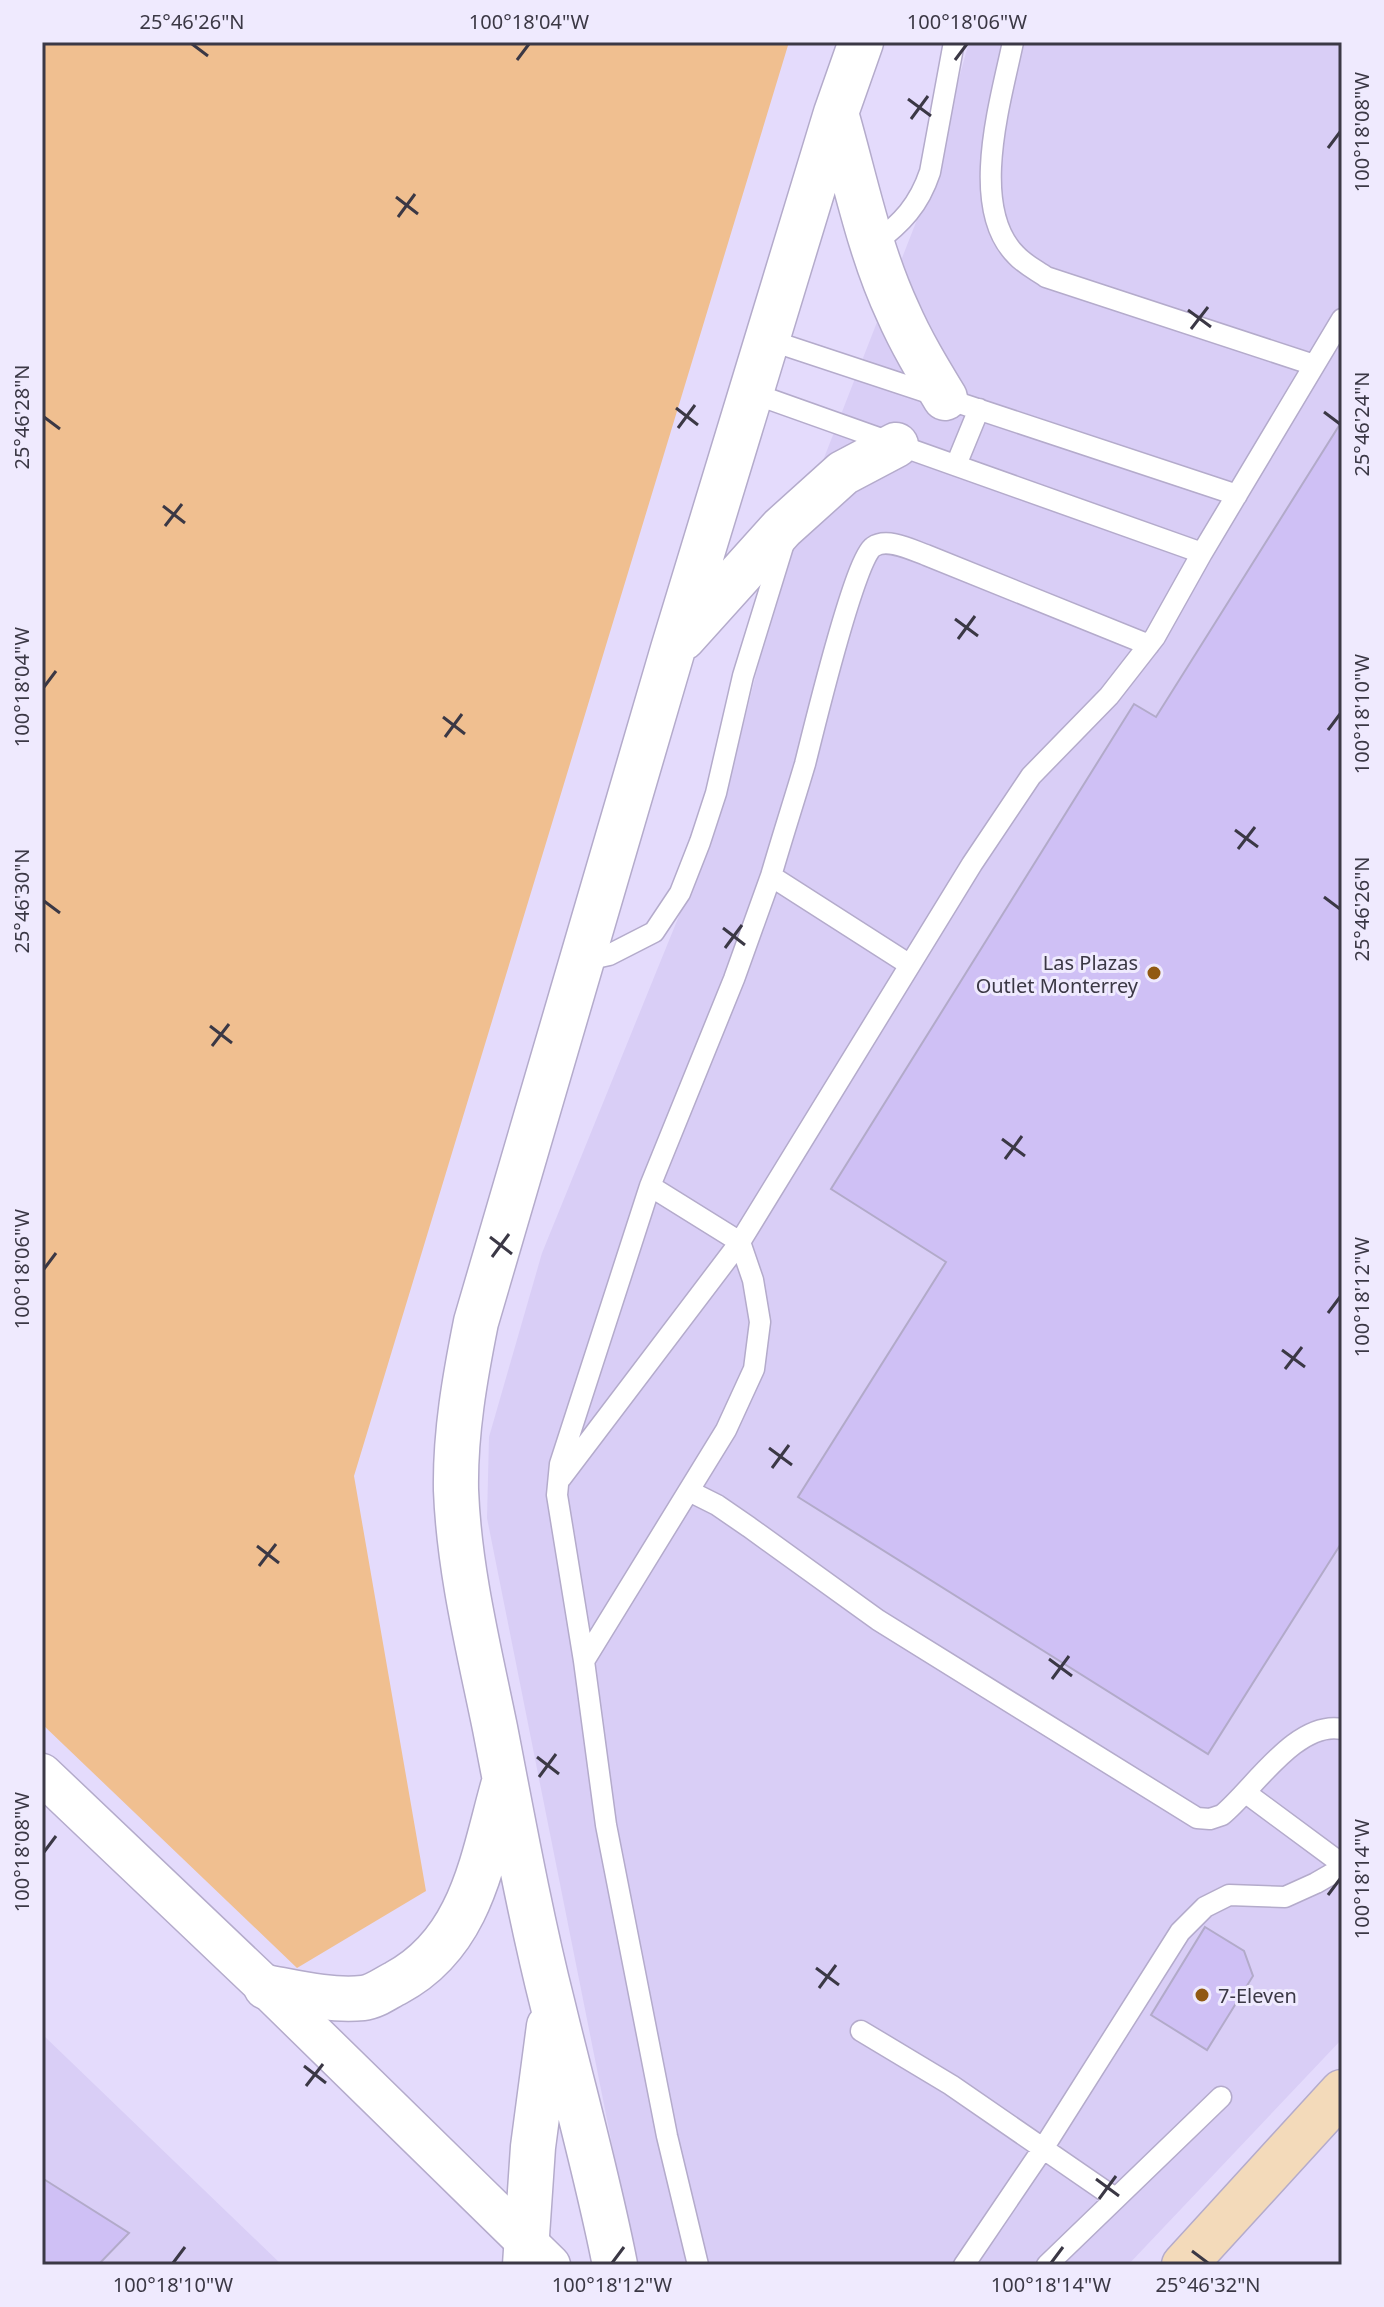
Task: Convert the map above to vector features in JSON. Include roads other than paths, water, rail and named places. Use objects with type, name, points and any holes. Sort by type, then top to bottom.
[{"type":"main road","points":[[1184,2265],[1342,2092]]},
{"type":"street","points":[[615,2265],[597,2173],[552,2004],[464,1563],[456,1489],[464,1382],[476,1322],[673,649],[836,113],[861,42]]},
{"type":"street","points":[[836,113],[896,309],[919,354],[962,403]]},
{"type":"street","points":[[673,649],[796,516],[843,473],[896,445]]},
{"type":"street","points":[[42,1774],[266,1987],[534,2257]]},
{"type":"street","points":[[266,1987],[329,1999],[367,1998],[412,1974],[430,1960],[453,1934],[468,1903],[505,1780]]},
{"type":"street","points":[[534,2257],[533,2147],[552,2004]]},
{"type":"lane","points":[[874,244],[912,212],[923,192],[930,172],[954,42]]},
{"type":"lane","points":[[1013,42],[997,121],[991,171],[994,213],[1002,235],[1015,255],[1046,277],[1314,365]]},
{"type":"lane","points":[[556,1485],[740,1242],[972,864],[1031,776],[1109,696],[1149,645],[1342,319]]},
{"type":"lane","points":[[769,340],[1237,495]]},
{"type":"lane","points":[[752,393],[1202,553]]},
{"type":"lane","points":[[956,465],[962,403]]},
{"type":"lane","points":[[582,961],[609,955],[654,932],[680,893],[716,793],[743,676],[771,582],[796,516]]},
{"type":"lane","points":[[698,2265],[636,1990],[606,1825],[556,1485],[560,1464],[650,1186],[734,979],[771,876],[835,648],[862,562],[872,547],[897,545],[926,555],[1149,645]]},
{"type":"lane","points":[[771,876],[910,965]]},
{"type":"lane","points":[[584,1661],[726,1430],[754,1369],[760,1322],[753,1280],[740,1242],[650,1186]]},
{"type":"lane","points":[[689,1491],[717,1505],[878,1620],[1197,1818],[1210,1819],[1222,1815],[1294,1745],[1316,1732],[1334,1727],[1342,1729]]},
{"type":"lane","points":[[964,2265],[1044,2147],[1180,1932],[1191,1920],[1205,1907],[1229,1895],[1285,1897],[1316,1883],[1342,1866],[1246,1793]]},
{"type":"lane","points":[[861,2031],[951,2085],[1115,2198]]},
{"type":"lane","points":[[1047,2265],[1221,2097]]},
{"type":"place","name":"Las Plazas Outlet Monterrey","points":[[1154,973]]},
{"type":"place","name":"7-Eleven","points":[[1202,1995]]}]
